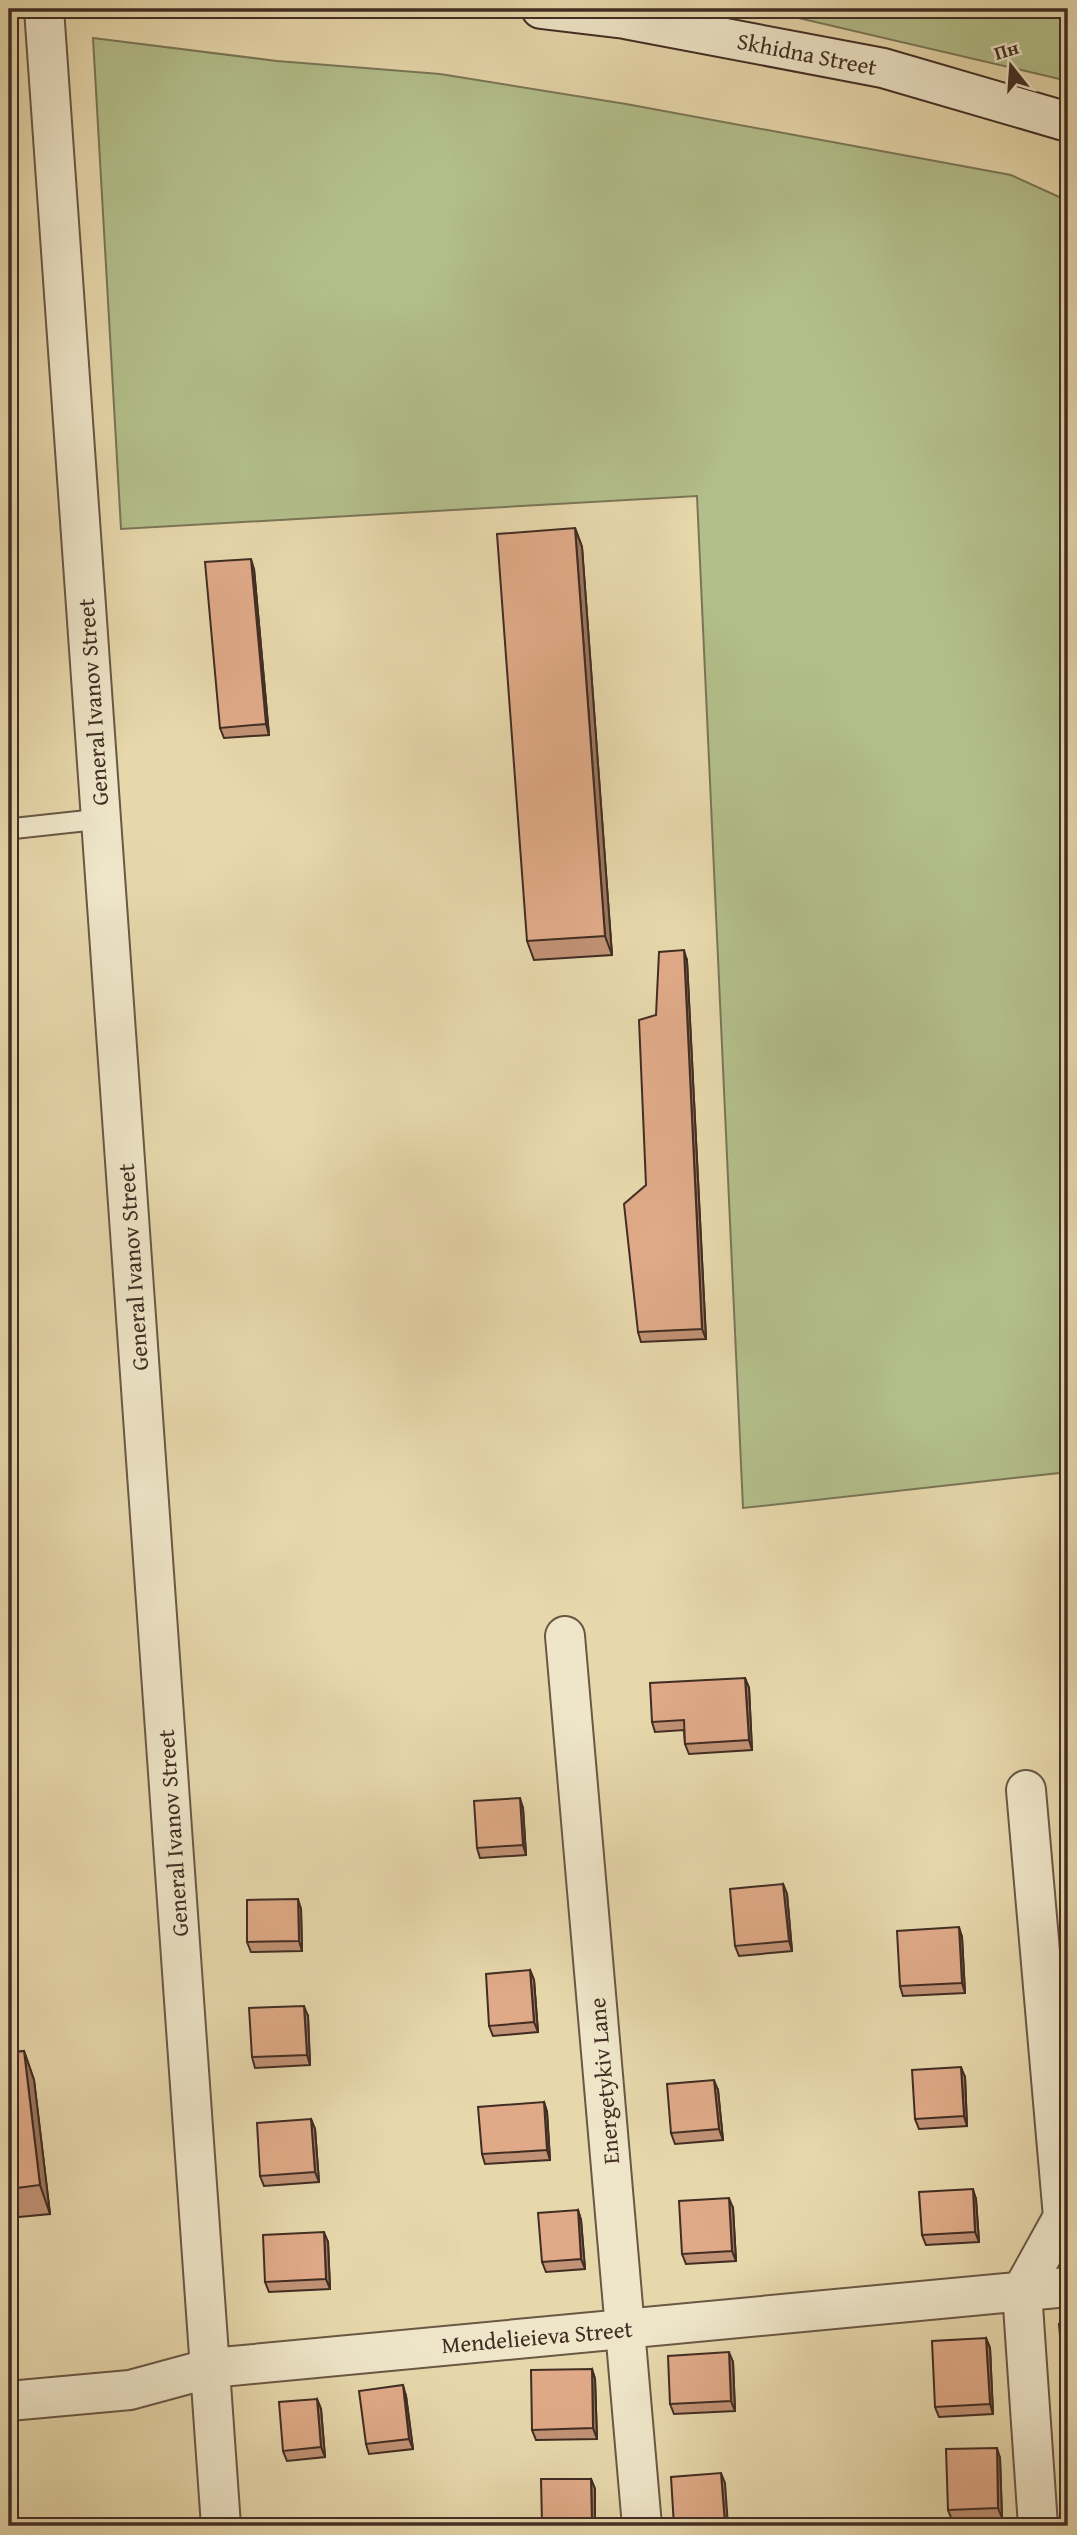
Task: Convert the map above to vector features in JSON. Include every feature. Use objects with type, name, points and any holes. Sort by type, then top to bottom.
[{"type":"street","name":"General Ivanov Street","points":[[44,9],[221,2526]]},
{"type":"street","name":"Skhidna Street","points":[[541,9],[625,19],[883,68],[1068,122]]},
{"type":"street","name":"Energetykiv Lane","points":[[565,1636],[642,2526]]},
{"type":"street","points":[[1027,1790],[1063,2217],[1022,2291],[1038,2526]]},
{"type":"street","name":"Mendelieieva Street","points":[[9,2401],[130,2390],[211,2368],[1068,2287]]},
{"type":"lane","points":[[9,829],[102,819]]},
{"type":"green space","points":[[760,9],[1068,9],[1068,81]]},
{"type":"green space","points":[[93,38],[277,61],[440,74],[626,104],[1011,175],[1068,201],[1068,1472],[743,1508],[697,496],[121,529]]},
{"type":"building","points":[[575,528],[605,936],[527,941],[497,534]]},
{"type":"building","points":[[251,559],[266,724],[220,728],[205,562]]},
{"type":"building","points":[[684,950],[702,1329],[638,1332],[624,1204],[646,1185],[639,1020],[656,1015],[659,952]]},
{"type":"building","points":[[745,1678],[749,1740],[685,1744],[684,1720],[652,1722],[650,1683]]},
{"type":"building","points":[[520,1798],[523,1845],[477,1848],[474,1801]]},
{"type":"building","points":[[783,1884],[789,1941],[735,1946],[730,1889]]},
{"type":"building","points":[[298,1899],[299,1941],[247,1942],[247,1900]]},
{"type":"building","points":[[959,1927],[962,1983],[900,1986],[897,1931]]},
{"type":"building","points":[[530,1970],[534,2022],[489,2026],[486,1974]]},
{"type":"building","points":[[304,2006],[307,2055],[252,2057],[249,2008]]},
{"type":"building","points":[[24,2051],[40,2185],[9,2189],[9,2053]]},
{"type":"building","points":[[961,2067],[964,2116],[915,2119],[912,2070]]},
{"type":"building","points":[[714,2080],[719,2129],[671,2133],[667,2084]]},
{"type":"building","points":[[544,2102],[547,2150],[482,2154],[478,2107]]},
{"type":"building","points":[[311,2119],[315,2172],[260,2176],[257,2123]]},
{"type":"building","points":[[973,2189],[975,2232],[922,2235],[919,2192]]},
{"type":"building","points":[[729,2198],[732,2251],[682,2254],[679,2201]]},
{"type":"building","points":[[578,2210],[581,2259],[542,2262],[538,2213]]},
{"type":"building","points":[[324,2232],[326,2279],[265,2282],[263,2235]]},
{"type":"building","points":[[1068,2323],[1068,2384],[1064,2385],[1059,2324]]},
{"type":"building","points":[[986,2338],[990,2404],[935,2407],[932,2341]]},
{"type":"building","points":[[729,2352],[731,2401],[670,2404],[668,2356]]},
{"type":"building","points":[[592,2369],[593,2428],[532,2430],[531,2370]]},
{"type":"building","points":[[403,2385],[409,2439],[366,2444],[359,2391]]},
{"type":"building","points":[[317,2399],[321,2447],[283,2451],[279,2402]]},
{"type":"building","points":[[997,2448],[998,2508],[948,2510],[946,2449]]},
{"type":"building","points":[[721,2473],[725,2524],[674,2526],[671,2477]]},
{"type":"building","points":[[541,2479],[591,2479],[592,2523],[542,2523]]}]
